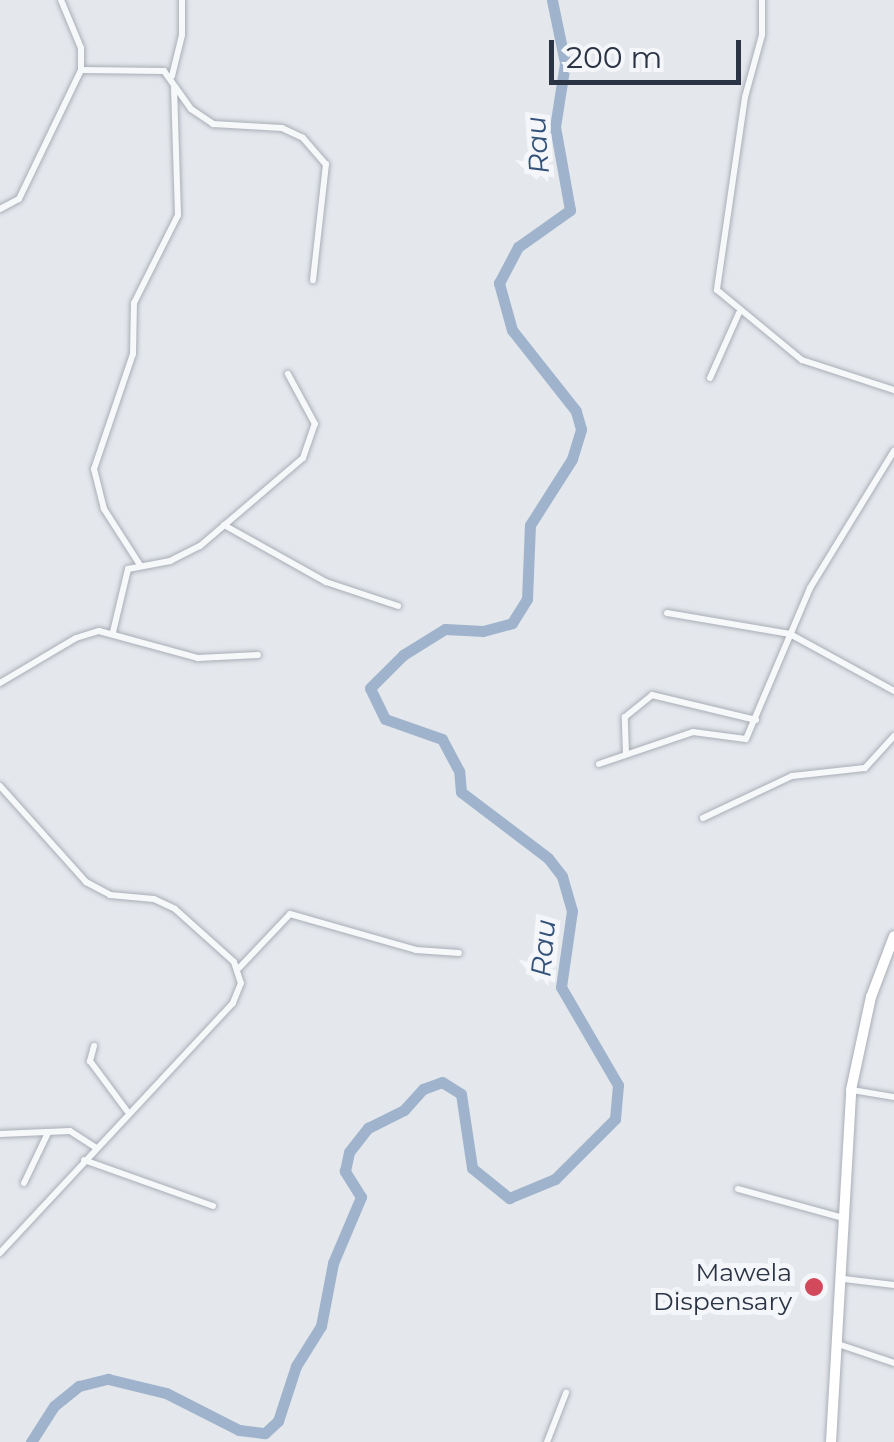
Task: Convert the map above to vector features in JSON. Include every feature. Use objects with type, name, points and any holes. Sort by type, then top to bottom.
[{"type":"street","points":[[0,209],[19,199],[81,70],[80,48],[61,0]]},
{"type":"street","points":[[140,565],[104,509],[94,469],[133,354],[134,303],[178,215],[171,78],[182,35],[182,0]]},
{"type":"street","points":[[762,0],[762,35],[717,262],[717,290],[739,313],[802,360],[894,390]]},
{"type":"street","points":[[81,70],[151,68],[171,78]]},
{"type":"street","points":[[174,88],[213,124],[282,128],[320,156],[326,174],[313,280]]},
{"type":"street","points":[[710,378],[739,313]]},
{"type":"street","points":[[113,632],[125,574],[140,565],[186,554],[289,473],[311,446],[315,424],[288,374]]},
{"type":"street","points":[[599,764],[694,732],[744,740],[756,720],[810,588],[894,451]]},
{"type":"street","points":[[224,526],[326,582],[398,606]]},
{"type":"street","points":[[667,613],[790,634],[894,691]]},
{"type":"street","points":[[0,684],[76,638],[113,632],[198,658],[258,654]]},
{"type":"street","points":[[626,754],[625,716],[652,695],[756,720]]},
{"type":"street","points":[[703,818],[792,776],[865,768],[894,736]]},
{"type":"street","points":[[0,786],[86,882],[110,896],[165,902],[239,968]]},
{"type":"street","points":[[0,1253],[36,1222],[127,1111],[233,1004],[239,968],[290,914],[416,950],[459,953]]},
{"type":"street","points":[[831,1442],[844,1279],[850,1090],[871,997],[894,936]]},
{"type":"street","points":[[94,1046],[88,1058],[127,1111]]},
{"type":"street","points":[[850,1090],[894,1097]]},
{"type":"street","points":[[24,1183],[48,1132]]},
{"type":"street","points":[[0,1134],[78,1133],[95,1147]]},
{"type":"street","points":[[84,1160],[212,1206]]},
{"type":"street","points":[[738,1189],[845,1218]]},
{"type":"street","points":[[844,1279],[894,1285]]},
{"type":"street","points":[[838,1344],[894,1363]]},
{"type":"street","points":[[547,1442],[566,1393]]},
{"type":"waterway","name":"Rau","points":[[31,1442],[54,1406],[79,1386],[108,1379],[166,1393],[239,1430],[265,1433],[278,1421],[296,1366],[321,1326],[333,1263],[361,1197],[345,1171],[349,1152],[368,1128],[404,1110],[423,1089],[442,1082],[461,1094],[472,1168],[509,1198],[555,1179],[615,1119],[618,1085],[561,987],[572,911],[562,876],[548,858],[461,792],[459,771],[442,739],[385,719],[370,688],[403,655],[445,629],[483,631],[512,623],[527,599],[530,525],[572,459],[581,429],[576,411],[512,330],[499,283],[518,247],[570,210],[555,127],[565,63],[552,0]]},
{"type":"place","name":"Mawela Dispensary","points":[[814,1287]]}]
